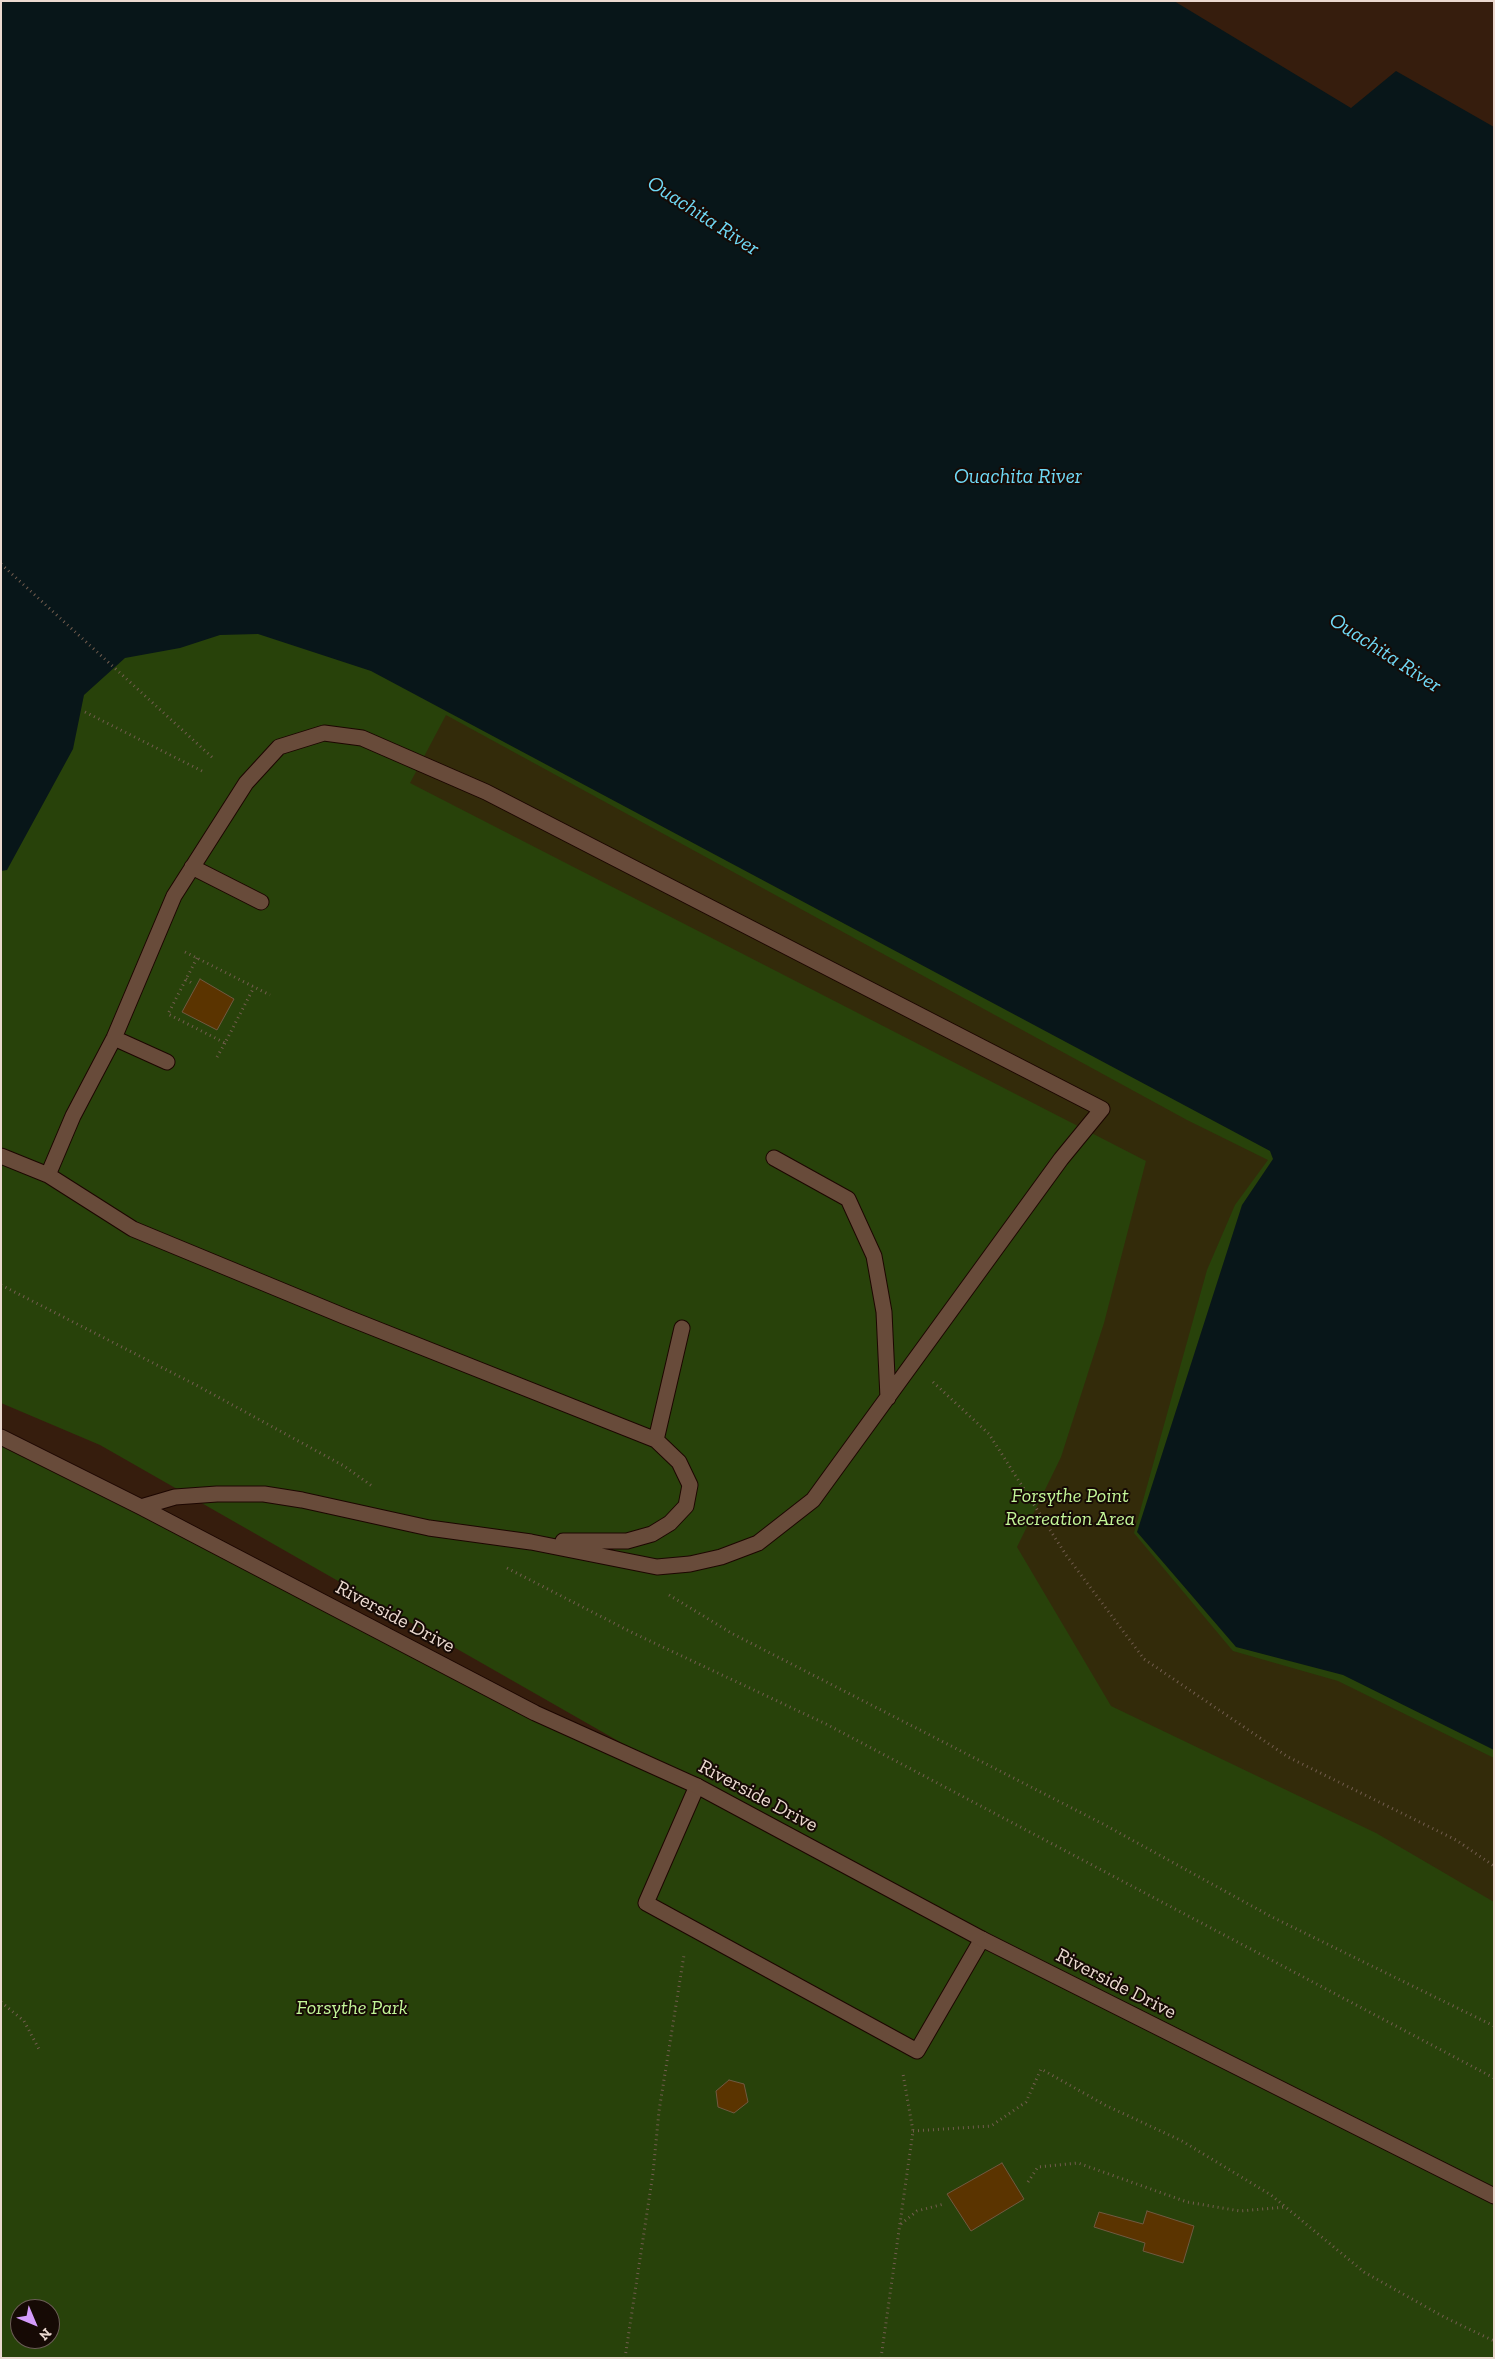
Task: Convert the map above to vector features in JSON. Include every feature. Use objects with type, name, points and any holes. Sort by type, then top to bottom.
[{"type":"street","points":[[48,1175],[73,1116],[114,1038],[174,896],[192,867],[246,783],[279,747],[324,734],[362,738],[486,792],[1102,1109],[1061,1159],[813,1500],[758,1542],[721,1557],[656,1567],[532,1542],[429,1528],[302,1500],[264,1494],[217,1494],[175,1497],[141,1507]]},
{"type":"street","points":[[192,867],[261,902]]},
{"type":"street","points":[[114,1038],[167,1062]]},
{"type":"street","points":[[1,1156],[48,1175],[132,1229],[346,1318],[656,1440],[679,1462],[690,1485],[686,1506],[670,1523],[652,1534],[627,1541],[532,1542]]},
{"type":"street","points":[[774,1158],[848,1200],[874,1256],[884,1312],[888,1398]]},
{"type":"street","points":[[656,1440],[682,1328]]},
{"type":"street","name":"Riverside Drive","points":[[1,1437],[141,1507],[535,1713],[697,1786],[982,1939],[1494,2196]]},
{"type":"street","points":[[697,1786],[646,1903],[917,2051],[982,1939]]},
{"type":"path","points":[[1,564],[214,759]]},
{"type":"path","points":[[85,712],[204,772]]},
{"type":"path","points":[[186,952],[270,995]]},
{"type":"path","points":[[197,958],[168,1014],[225,1043]]},
{"type":"path","points":[[186,980],[193,984]]},
{"type":"path","points":[[217,1057],[254,987]]},
{"type":"path","points":[[1,1284],[205,1389],[344,1466],[375,1488]]},
{"type":"path","points":[[913,1363],[989,1434],[1066,1555],[1144,1658],[1288,1757],[1456,1840],[1494,1866]]},
{"type":"path","points":[[500,1564],[633,1633],[826,1724],[1494,2078]]},
{"type":"path","points":[[663,1591],[733,1634],[1103,1824],[1270,1916],[1494,2026]]},
{"type":"path","points":[[625,2358],[677,1990],[690,1927]]},
{"type":"path","points":[[1,2002],[24,2021],[40,2051]]},
{"type":"path","points":[[881,2358],[914,2131],[896,2038]]},
{"type":"path","points":[[914,2131],[991,2126],[1026,2102],[1041,2069],[1105,2105],[1182,2141],[1271,2196],[1364,2272],[1444,2317],[1494,2341]]},
{"type":"path","points":[[1028,2182],[1038,2167],[1078,2163],[1188,2202],[1240,2211],[1286,2207]]},
{"type":"path","points":[[900,2224],[917,2211],[944,2204]]},
{"type":"green space","name":"Forsythe Point Recreation Area","points":[[229,589],[1494,1254],[1494,2358],[1,2358],[1,1437],[804,1844],[697,1786],[100,1445],[1,1403],[1,797],[81,651]]},
{"type":"sand","points":[[446,715],[1187,1120],[1268,1160],[1235,1205],[1207,1270],[1134,1533],[1233,1651],[1338,1681],[1494,1758],[1494,1902],[1376,1833],[1111,1706],[1017,1547],[1061,1457],[1104,1323],[1146,1161],[410,783]]},
{"type":"water","name":"Ouachita River","points":[[1,1],[1174,1],[1351,108],[1396,71],[1494,127],[1494,1750],[1343,1675],[1236,1647],[1137,1532],[1242,1205],[1273,1159],[1270,1151],[371,671],[258,634],[220,635],[180,648],[125,658],[84,695],[73,749],[7,870],[1,871]]},
{"type":"building","points":[[200,979],[234,999],[217,1030],[182,1012]]},
{"type":"building","points":[[729,2080],[744,2084],[748,2102],[734,2113],[718,2107],[716,2091]]},
{"type":"building","points":[[1002,2163],[1024,2199],[971,2231],[947,2194]]},
{"type":"building","points":[[1147,2211],[1194,2226],[1183,2263],[1143,2251],[1145,2243],[1094,2227],[1099,2212],[1143,2224]]},
{"type":"park label","name":"Forsythe Park","points":[[352,2008]]}]
